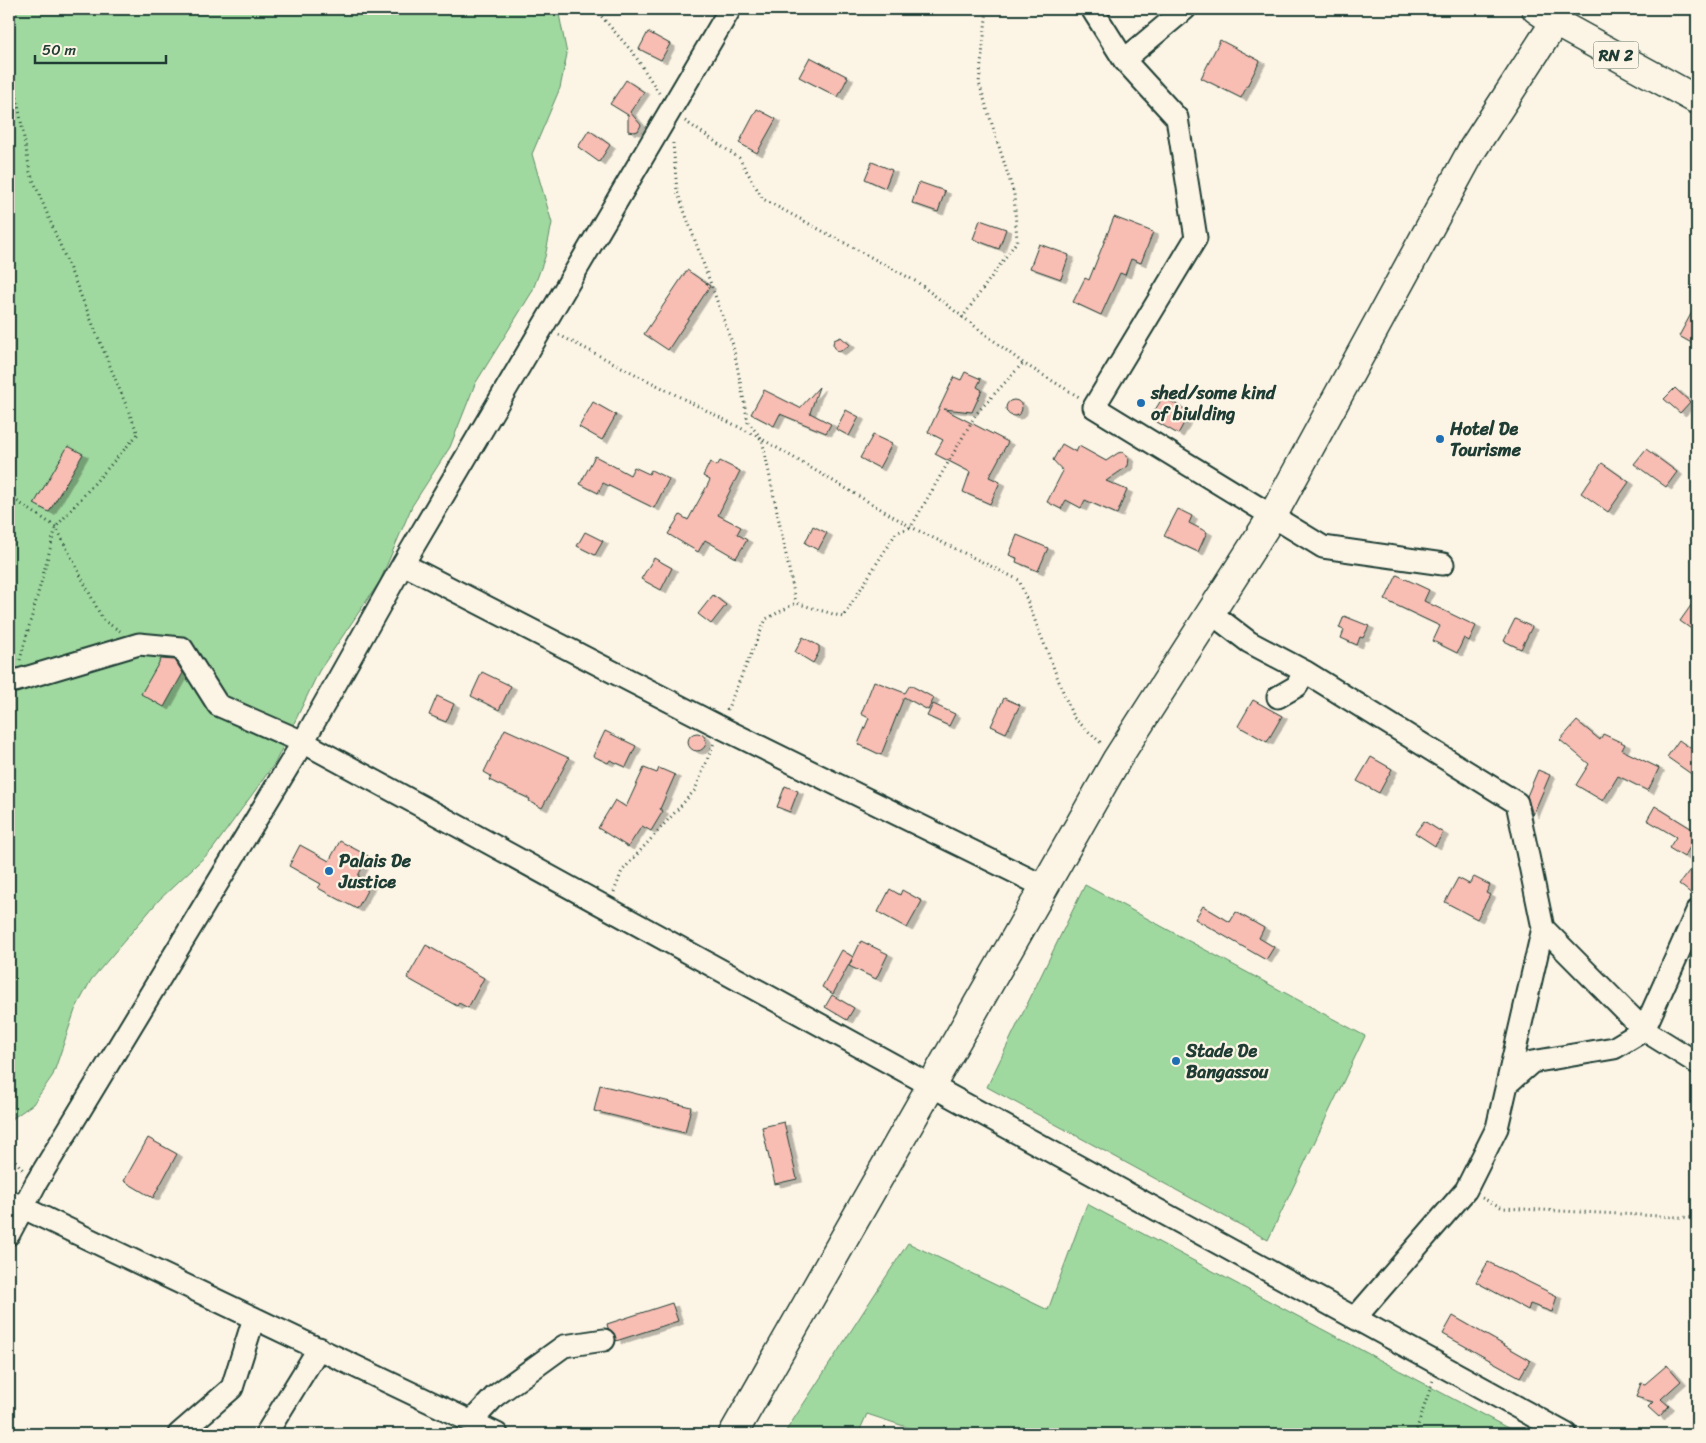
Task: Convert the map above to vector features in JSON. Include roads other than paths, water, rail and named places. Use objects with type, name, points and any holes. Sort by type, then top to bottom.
[{"type":"main road","name":"RN 2","points":[[1551,13],[1697,100]]},
{"type":"main road","points":[[733,1434],[933,1086],[1117,759],[1273,515],[1472,150],[1551,13]]},
{"type":"street","points":[[9,1234],[16,1205],[36,1183],[303,742],[402,564],[730,9]]},
{"type":"street","points":[[1092,9],[1124,60],[1177,118],[1196,238],[1094,407],[1323,547],[1443,564],[1330,548]]},
{"type":"street","points":[[1124,60],[1185,9]]},
{"type":"street","points":[[402,564],[720,727],[1045,887]]},
{"type":"street","points":[[1211,613],[1249,642],[1304,671],[1517,803],[1543,928],[1497,1128],[1466,1190],[1356,1317]]},
{"type":"street","points":[[12,681],[139,644],[182,648],[218,705],[303,742],[1356,1317],[1566,1434]]},
{"type":"street","points":[[1278,697],[1297,686],[1304,671]]},
{"type":"street","points":[[1507,1084],[1532,1062],[1614,1048],[1644,1030],[1697,911]]},
{"type":"street","points":[[1543,928],[1644,1030],[1697,1063]]},
{"type":"street","points":[[16,1205],[497,1434]]},
{"type":"street","points":[[180,1434],[232,1388],[254,1318]]},
{"type":"street","points":[[471,1422],[495,1396],[564,1346],[604,1340]]},
{"type":"street","points":[[266,1434],[319,1348]]},
{"type":"place","name":"shed/some kind of biulding","points":[[1141,403]]},
{"type":"place","name":"Hotel De Tourisme","points":[[1440,439]]},
{"type":"place","name":"Palais De Justice","points":[[329,871]]},
{"type":"place","name":"Stade De Bangassou","points":[[1176,1061]]}]
